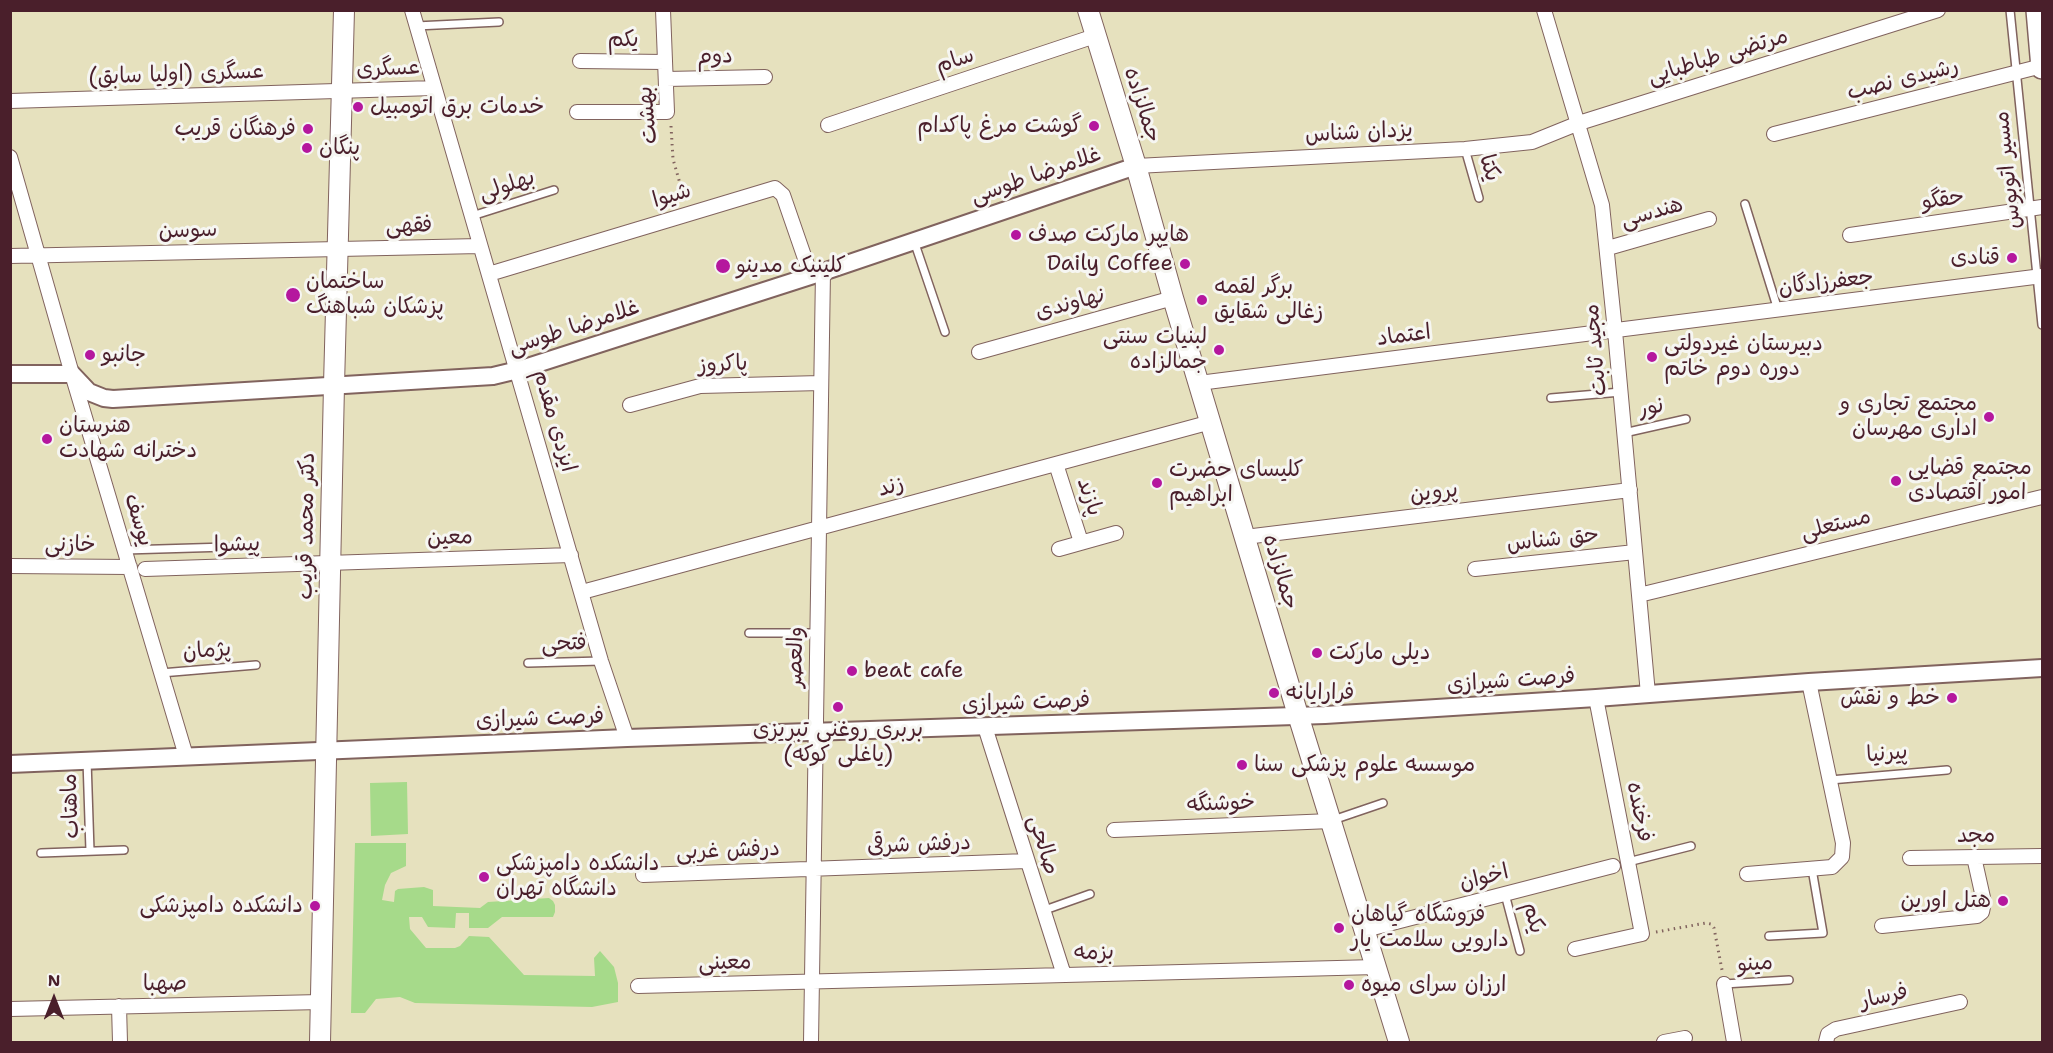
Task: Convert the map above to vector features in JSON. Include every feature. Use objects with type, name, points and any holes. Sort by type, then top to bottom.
[{"type":"main road","name":"دکتر محمد قریب","points":[[320,1042],[344,10]]},
{"type":"main road","name":"جمالزاده","points":[[1088,10],[1298,715],[1399,1042]]},
{"type":"main road","points":[[2037,10],[2042,67]]},
{"type":"street","name":"ایزدی مقدم","points":[[412,10],[601,661],[627,738]]},
{"type":"street","name":"بهشت","points":[[663,10],[667,112]]},
{"type":"street","name":"مجید ثابت","points":[[1544,10],[1600,192],[1616,331],[1647,694]]},
{"type":"street","name":"مرتضی طباطبایی","points":[[1579,123],[1938,10]]},
{"type":"street","name":"سام","points":[[828,125],[1095,36]]},
{"type":"street","name":"یکم","points":[[580,61],[665,62]]},
{"type":"street","name":"رشیدی نصب","points":[[1774,134],[2042,67]]},
{"type":"street","name":"دوم","points":[[666,79],[765,77]]},
{"type":"street","name":"عسگری","points":[[342,92],[434,88]]},
{"type":"street","name":"عسگری (اولیا سابق)","points":[[10,101],[342,92]]},
{"type":"street","points":[[577,112],[667,112]]},
{"type":"street","name":"یزدان شناس","points":[[1136,166],[1465,149],[1532,142],[1579,123]]},
{"type":"street","name":"یوسف","points":[[10,157],[186,756]]},
{"type":"street","name":"غلامرضا طوسی","points":[[72,374],[89,392],[113,399],[482,378],[518,370],[817,274],[1136,166]]},
{"type":"street","name":"شیوا","points":[[489,274],[771,188],[778,188],[817,274]]},
{"type":"street","name":"حقگو","points":[[1850,235],[2036,208]]},
{"type":"street","name":"هندسی","points":[[1608,248],[1708,219]]},
{"type":"street","name":"فقهی","points":[[339,248],[480,246]]},
{"type":"street","name":"سوسن","points":[[10,256],[339,248]]},
{"type":"street","name":"والعصر","points":[[811,1042],[820,528],[821,383],[817,274]]},
{"type":"street","name":"جعفرزادگان","points":[[1616,331],[2040,277]]},
{"type":"street","name":"نهاوندی","points":[[979,352],[1173,298]]},
{"type":"street","name":"اعتماد","points":[[1199,383],[1616,331]]},
{"type":"street","points":[[10,374],[72,374]]},
{"type":"street","name":"پاکروز","points":[[630,405],[700,386],[821,383]]},
{"type":"street","name":"زند","points":[[582,592],[1211,422]]},
{"type":"street","name":"پازند","points":[[1056,464],[1081,542]]},
{"type":"street","name":"پروین","points":[[1245,537],[1629,490]]},
{"type":"street","name":"مستعلی","points":[[1639,595],[2043,497]]},
{"type":"street","points":[[1059,549],[1116,533]]},
{"type":"street","name":"حق شناس","points":[[1475,569],[1635,552]]},
{"type":"street","name":"معین","points":[[331,563],[570,555]]},
{"type":"street","name":"پیشوا","points":[[145,569],[331,563]]},
{"type":"street","name":"خازنی","points":[[10,566],[130,567]]},
{"type":"street","name":"فرصت شیرازی","points":[[10,764],[627,738],[1298,715],[2043,668]]},
{"type":"street","points":[[1747,874],[1832,867],[1842,857],[1843,843],[1809,682]]},
{"type":"street","name":"فرخنده","points":[[1596,698],[1642,934]]},
{"type":"street","name":"صالحی","points":[[985,727],[1064,975]]},
{"type":"street","name":"خوشنگه","points":[[1114,830],[1331,821]]},
{"type":"street","name":"مجد","points":[[1910,858],[2043,856]]},
{"type":"street","points":[[1882,926],[1977,916],[1982,912],[1984,902],[1974,857]]},
{"type":"street","name":"درفش شرقی","points":[[814,870],[1027,861]]},
{"type":"street","name":"اخوان","points":[[1365,930],[1613,866]]},
{"type":"street","name":"درفش غربی","points":[[643,874],[814,870]]},
{"type":"street","points":[[1575,948],[1642,934]]},
{"type":"street","name":"بزمه","points":[[812,982],[1376,967]]},
{"type":"street","name":"معینی","points":[[638,986],[812,982]]},
{"type":"street","points":[[1724,984],[1734,1042]]},
{"type":"street","name":"صهبا","points":[[10,1009],[321,1002]]},
{"type":"street","name":"فرسار","points":[[1826,1042],[1828,1034],[1836,1029],[1960,1002]]},
{"type":"street","points":[[119,1006],[120,1042]]},
{"type":"street","points":[[1664,1042],[1685,1038]]},
{"type":"lane","name":"مسیر اتوبوس","points":[[2010,10],[2015,73],[2036,208],[2043,325]]},
{"type":"lane","points":[[416,26],[499,22]]},
{"type":"lane","name":"یکتا","points":[[1465,149],[1479,198]]},
{"type":"lane","name":"بهلولی","points":[[472,216],[554,189]]},
{"type":"lane","points":[[1745,204],[1778,310]]},
{"type":"lane","points":[[914,241],[945,332]]},
{"type":"lane","points":[[1551,398],[1621,392]]},
{"type":"lane","name":"نور","points":[[1624,433],[1686,419]]},
{"type":"lane","points":[[125,550],[227,546]]},
{"type":"lane","points":[[749,633],[817,633]]},
{"type":"lane","name":"فتحی","points":[[528,663],[601,661]]},
{"type":"lane","name":"پژمان","points":[[161,673],[256,666]]},
{"type":"lane","name":"ماهتاب","points":[[87,760],[90,851]]},
{"type":"lane","name":"پیرنیا","points":[[1830,780],[1947,770]]},
{"type":"lane","points":[[1331,821],[1383,802]]},
{"type":"lane","points":[[1628,862],[1690,846]]},
{"type":"lane","name":"ماهتاب","points":[[41,853],[124,850]]},
{"type":"lane","points":[[1769,936],[1823,933],[1812,869]]},
{"type":"lane","points":[[1042,911],[1090,894]]},
{"type":"lane","name":"یکم","points":[[1505,894],[1520,951]]},
{"type":"lane","name":"مینو","points":[[1724,984],[1789,980]]},
{"type":"path","name":"بهشت","points":[[667,112],[671,125],[673,159],[688,213]]},
{"type":"path","points":[[1642,934],[1711,924],[1714,928],[1724,984]]},
{"type":"green space","points":[[407,782],[408,834],[371,836],[370,783]]},
{"type":"green space","points":[[355,843],[406,843],[406,866],[391,873],[385,885],[382,900],[394,902],[395,891],[398,889],[424,887],[433,890],[433,906],[480,908],[488,902],[549,898],[555,905],[553,917],[502,917],[488,928],[469,928],[469,913],[456,913],[455,928],[428,927],[422,917],[409,917],[410,929],[426,948],[455,948],[469,936],[489,937],[524,975],[595,976],[594,958],[600,951],[614,967],[618,983],[618,1002],[592,1007],[415,1003],[400,997],[376,999],[365,1013],[351,1013]]},
{"type":"place","name":"خدمات برق اتومبیل","points":[[358,107]]},
{"type":"place","name":"گوشت مرغ پاکدام","points":[[1094,126]]},
{"type":"place","name":"فرهنگان قریب","points":[[308,129]]},
{"type":"place","name":"پنگان","points":[[307,148]]},
{"type":"place","name":"هايپر ماركت صدف","points":[[1016,235]]},
{"type":"place","name":"قنادی","points":[[2012,258]]},
{"type":"place","name":"Daily Coffee","points":[[1185,264]]},
{"type":"place","name":"کلینیک مدینو","points":[[723,266]]},
{"type":"place","name":"ساختمان پزشکان شباهنگ","points":[[293,295]]},
{"type":"place","name":"برگر لقمه زغالی شقایق","points":[[1202,300]]},
{"type":"place","name":"لبنیات سنتی جمالزاده","points":[[1219,350]]},
{"type":"place","name":"جانبو","points":[[90,355]]},
{"type":"place","name":"دبیرستان غیردولتی دوره دوم خاتم","points":[[1652,357]]},
{"type":"place","name":"مجتمع تجاری و اداری مهرسان","points":[[1989,417]]},
{"type":"place","name":"هنرستان دخترانه شهادت","points":[[47,439]]},
{"type":"place","name":"مجتمع قضایی امور اقتصادی","points":[[1896,481]]},
{"type":"place","name":"کلیسای حضرت ابراهیم","points":[[1157,483]]},
{"type":"place","name":"دیلی مارکت","points":[[1317,653]]},
{"type":"place","name":"beat cafe","points":[[852,671]]},
{"type":"place","name":"فرارایانه","points":[[1274,693]]},
{"type":"place","name":"خط و نقش","points":[[1952,698]]},
{"type":"place","name":"بربری روغنی تبریزی (یاغلی کوکه)","points":[[838,707]]},
{"type":"place","name":"موسسه علوم پزشکی سنا","points":[[1242,765]]},
{"type":"place","name":"دانشکده دامپزشکی دانشگاه تهران","points":[[484,877]]},
{"type":"place","name":"هتل اورین","points":[[2003,901]]},
{"type":"place","name":"دانشکده دامپزشکی","points":[[315,906]]},
{"type":"place","name":"فروشگاه گیاهان دارویی سلامت یار","points":[[1339,928]]},
{"type":"place","name":"ارزان سرای میوه","points":[[1349,985]]}]
